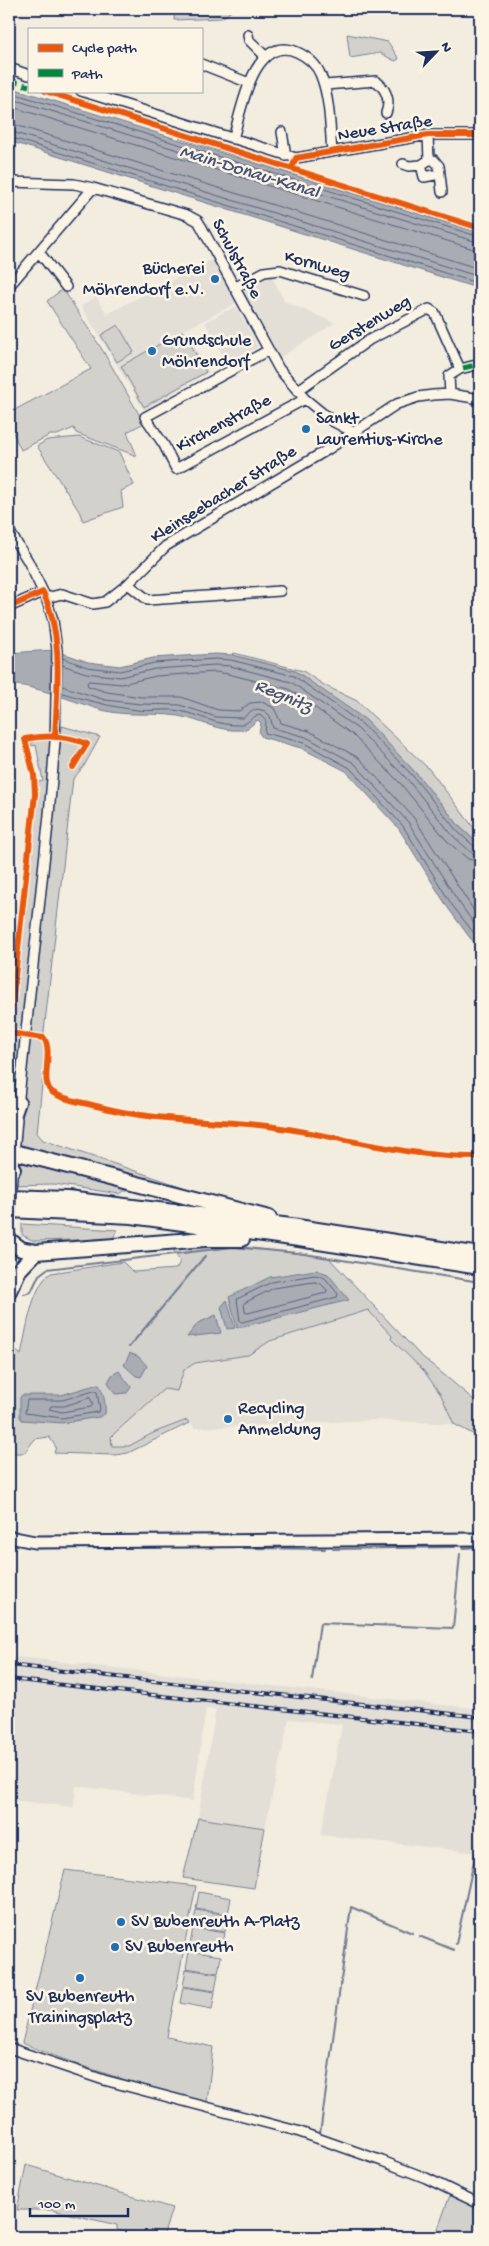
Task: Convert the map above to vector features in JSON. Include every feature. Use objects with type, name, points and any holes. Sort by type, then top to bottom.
[{"type":"highway","points":[[9,1128],[18,1102]]},
{"type":"highway","points":[[12,1161],[250,1212],[291,1226]]},
{"type":"highway","points":[[10,1193],[291,1226],[480,1255]]},
{"type":"highway","points":[[9,1214],[132,1216],[480,1267]]},
{"type":"highway","points":[[9,1240],[21,1249],[36,1252],[206,1239],[299,1239]]},
{"type":"highway","points":[[9,1291],[19,1270],[36,1252]]},
{"type":"main road","points":[[9,1537],[35,1542],[480,1539]]},
{"type":"street","points":[[248,35],[249,40],[265,56]]},
{"type":"street","points":[[232,139],[249,83],[256,67],[265,56],[283,50],[293,51],[304,55],[313,62],[321,73],[325,85],[332,152]]},
{"type":"street","points":[[202,64],[249,83]]},
{"type":"street","points":[[9,68],[28,75]]},
{"type":"street","points":[[325,85],[376,81],[384,88],[389,106],[386,113]]},
{"type":"street","name":"Neue Straße","points":[[84,92],[296,158],[428,135],[480,135]]},
{"type":"street","points":[[282,132],[286,156]]},
{"type":"street","points":[[428,135],[424,176],[440,174]]},
{"type":"street","points":[[403,164],[409,166],[434,160],[439,166],[442,192]]},
{"type":"street","name":"Schulstraße","points":[[9,182],[74,184],[194,218],[201,226],[278,369],[305,399],[332,421],[353,432]]},
{"type":"street","points":[[9,286],[93,188]]},
{"type":"street","points":[[39,252],[66,287]]},
{"type":"street","name":"Kornweg","points":[[234,288],[264,272],[280,270],[364,296]]},
{"type":"street","name":"Gerstenweg","points":[[297,390],[369,340],[429,308],[435,313],[460,368]]},
{"type":"street","name":"Kirchenstraße","points":[[268,352],[145,417],[164,445],[176,469],[305,399]]},
{"type":"street","points":[[450,394],[449,376],[460,368],[480,364]]},
{"type":"street","name":"Kleinseebacher Straße","points":[[45,595],[62,594],[93,604],[99,604],[112,599],[166,546],[407,400],[450,394],[480,400]]},
{"type":"street","points":[[9,531],[28,561],[45,595],[53,620],[57,650],[56,726],[42,892],[12,1161],[9,1250]]},
{"type":"street","points":[[128,584],[148,600],[280,590]]},
{"type":"street","points":[[9,607],[45,595]]},
{"type":"street","points":[[9,2048],[104,2080],[297,2132],[391,2165],[480,2204]]},
{"type":"shaded area","points":[[175,9],[234,9],[222,18],[174,20]]},
{"type":"shaded area","points":[[347,34],[388,42],[399,59],[395,61],[380,53],[350,58]]},
{"type":"shaded area","points":[[179,138],[480,230],[480,233]]},
{"type":"shaded area","name":"Grundschule Möhrendorf","points":[[213,259],[236,303],[185,330],[209,372],[144,410],[81,306],[96,297],[107,314]]},
{"type":"shaded area","points":[[270,273],[284,301],[335,323],[276,360],[264,339],[266,332],[251,303],[245,301],[240,291],[241,288]]},
{"type":"shaded area","points":[[63,289],[103,351],[144,423],[127,432],[137,456],[76,433],[74,428],[57,435],[50,435],[21,450],[9,424],[9,413],[91,369],[47,301]]},
{"type":"shaded area","points":[[236,306],[258,347],[227,363],[205,322]]},
{"type":"shaded area","points":[[118,325],[134,352],[117,362],[101,335]]},
{"type":"shaded area","points":[[183,331],[206,372],[144,407],[121,366]]},
{"type":"shaded area","points":[[79,437],[119,452],[134,485],[121,491],[123,507],[83,521],[79,511],[37,446],[47,440]]},
{"type":"shaded area","points":[[234,653],[303,671],[324,685],[357,701],[429,769],[480,836],[480,845],[461,828],[415,772],[303,676],[295,671],[232,655]]},
{"type":"shaded area","points":[[62,726],[100,737],[84,766],[73,779],[43,1040],[50,1042],[44,1065],[37,1133],[43,1140],[192,1190],[124,1191],[120,1194],[53,1184],[9,1185],[9,1043],[34,783],[43,781],[36,745],[32,746],[31,744],[40,738],[50,741],[50,770],[38,886],[46,886]]},
{"type":"shaded area","points":[[22,1224],[118,1230],[112,1239],[34,1241],[22,1235]]},
{"type":"shaded area","points":[[209,1243],[328,1257],[419,1354],[480,1405],[480,1438],[454,1424],[441,1395],[424,1371],[391,1339],[392,1336],[368,1310],[270,1341],[248,1355],[195,1363],[184,1370],[177,1391],[164,1389],[111,1437],[112,1446],[129,1446],[153,1433],[187,1420],[189,1423],[128,1453],[115,1455],[54,1453],[56,1447],[49,1437],[35,1439],[24,1453],[9,1453],[9,1386],[12,1347],[21,1355],[34,1298],[44,1279],[51,1273],[123,1262],[133,1272],[176,1269],[180,1262],[172,1247]]},
{"type":"shaded area","points":[[368,1310],[392,1336],[391,1339],[424,1371],[441,1395],[454,1424],[376,1420],[195,1428],[187,1420],[153,1433],[129,1446],[112,1446],[111,1437],[117,1431],[164,1389],[177,1390],[184,1370],[195,1363],[248,1355],[270,1341]]},
{"type":"shaded area","points":[[9,1656],[480,1709],[480,1853],[321,1835],[342,1725],[289,1719],[265,1828],[198,1818],[216,1709],[206,1709],[193,1801],[76,1786],[74,1807],[9,1800]]},
{"type":"shaded area","points":[[198,1818],[265,1828],[254,1888],[183,1878]]},
{"type":"shaded area","name":"SV Bubenreuth","points":[[65,1870],[196,1886],[167,2037],[213,2047],[207,2103],[113,2076],[67,2061],[22,2043]]},
{"type":"shaded area","points":[[199,1892],[231,1898],[228,1914],[196,1909]]},
{"type":"shaded area","points":[[196,1910],[228,1915],[225,1932],[193,1927]]},
{"type":"shaded area","points":[[193,1928],[225,1933],[222,1950],[190,1944]]},
{"type":"shaded area","points":[[189,1951],[221,1956],[218,1973],[186,1968]]},
{"type":"shaded area","points":[[186,1969],[218,1974],[215,1991],[183,1986]]},
{"type":"shaded area","points":[[183,1987],[215,1992],[212,2009],[180,2003]]},
{"type":"shaded area","points":[[26,2165],[172,2208],[163,2237],[148,2237],[117,2230],[117,2225],[52,2210],[17,2210]]},
{"type":"shaded area","points":[[450,2195],[480,2209],[480,2237],[435,2237]]},
{"type":"water","name":"Main-Donau-Kanal","points":[[9,87],[480,233],[480,289],[9,141]]},
{"type":"water","name":"Regnitz","points":[[54,650],[88,662],[120,666],[153,658],[215,654],[232,655],[295,671],[366,720],[415,772],[461,828],[480,845],[480,948],[470,938],[448,908],[399,829],[346,771],[301,748],[262,737],[259,733],[261,723],[258,720],[242,730],[217,728],[178,716],[111,712],[42,690],[9,685],[9,653]]},
{"type":"water","points":[[316,1270],[328,1274],[349,1300],[237,1328],[229,1297],[270,1277]]},
{"type":"water","points":[[227,1300],[235,1328],[227,1329],[221,1307]]},
{"type":"water","points":[[216,1315],[221,1333],[187,1337],[198,1323]]},
{"type":"water","points":[[130,1353],[139,1357],[147,1366],[141,1377],[136,1376],[124,1365]]},
{"type":"water","points":[[119,1371],[131,1387],[127,1393],[115,1394],[108,1382],[112,1375]]},
{"type":"water","points":[[99,1385],[101,1388],[105,1403],[105,1414],[99,1417],[62,1423],[22,1420],[20,1417],[20,1397],[22,1395],[61,1395]]},
{"type":"waterway","points":[[24,1294],[31,1292],[39,1275],[47,1269],[233,1247],[298,1253],[480,1282]]},
{"type":"waterway","points":[[129,1347],[205,1256]]},
{"type":"waterway","points":[[333,1549],[455,1547]]},
{"type":"waterway","points":[[463,1548],[480,1547]]},
{"type":"waterway","points":[[238,1548],[325,1549]]},
{"type":"waterway","points":[[312,1680],[320,1623],[453,1628],[460,1554]]},
{"type":"waterway","points":[[456,1944],[480,1833]]},
{"type":"waterway","points":[[320,2134],[351,1907],[412,1933]]},
{"type":"waterway","points":[[419,1936],[454,1950]]},
{"type":"railway","points":[[9,1665],[480,1717]]},
{"type":"railway","points":[[9,1679],[480,1731]]},
{"type":"marked path","points":[[9,80],[28,86]]},
{"type":"marked path","points":[[463,368],[480,364]]},
{"type":"cycle path","points":[[48,92],[480,228]]},
{"type":"cycle path","points":[[292,168],[296,158],[428,135],[480,135]]},
{"type":"cycle path","points":[[9,607],[43,592],[50,609],[57,645],[58,663],[55,737]]},
{"type":"cycle path","points":[[9,1031],[35,794],[34,775],[25,739],[56,737],[72,739],[87,744],[73,767]]},
{"type":"cycle path","points":[[9,1033],[44,1038],[48,1052],[46,1075],[48,1087],[52,1092],[69,1100],[146,1116],[275,1127],[403,1151],[480,1157]]},
{"type":"place","name":"Bücherei Möhrendorf e.V.","points":[[215,279]]},
{"type":"place","name":"Grundschule Möhrendorf","points":[[152,351]]},
{"type":"place","name":"Sankt Laurentius-Kirche","points":[[306,429]]},
{"type":"place","name":"Recycling Anmeldung","points":[[228,1419]]},
{"type":"place","name":"SV Bubenreuth A-Platz","points":[[121,1922]]},
{"type":"place","name":"SV Bubenreuth","points":[[115,1947]]},
{"type":"place","name":"SV Bubenreuth Trainingsplatz","points":[[80,1978]]}]
